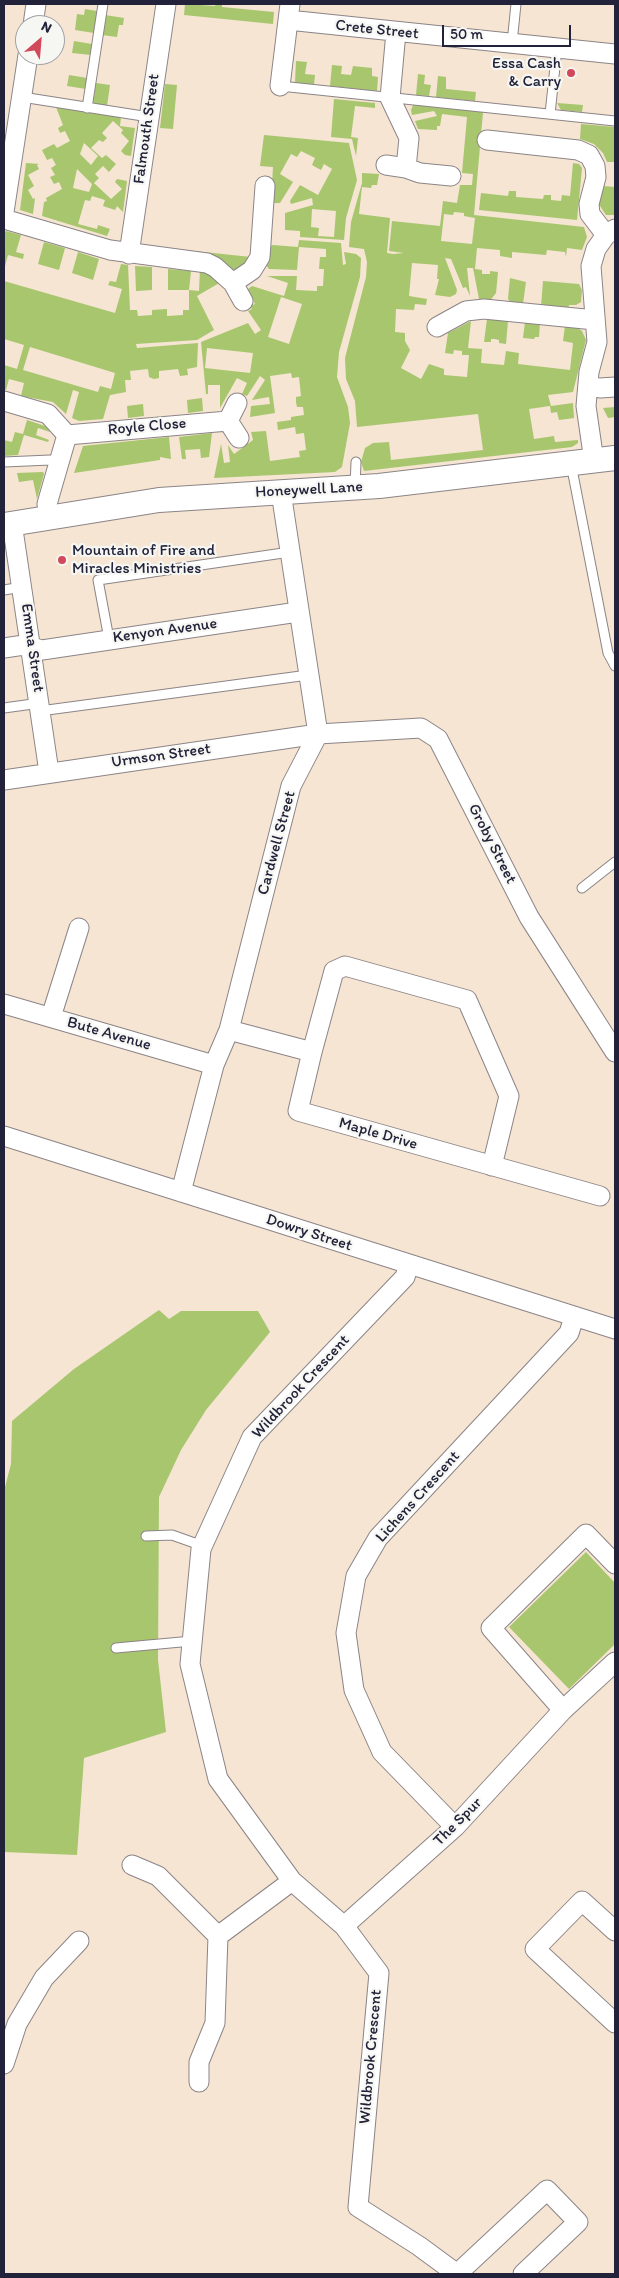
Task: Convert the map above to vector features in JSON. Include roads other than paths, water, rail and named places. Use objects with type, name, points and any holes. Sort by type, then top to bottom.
[{"type":"street","name":"Falmouth Street","points":[[129,254],[166,4]]},
{"type":"street","name":"Crete Street","points":[[289,12],[396,32],[615,54]]},
{"type":"street","points":[[280,86],[289,12]]},
{"type":"street","points":[[396,32],[390,98],[407,130],[409,138],[406,168]]},
{"type":"street","points":[[4,212],[27,65]]},
{"type":"street","points":[[487,140],[578,150],[589,155],[595,166],[596,177],[589,204],[590,214],[610,232],[596,249],[591,266],[597,342],[586,406],[594,461]]},
{"type":"street","points":[[386,166],[406,168],[420,173],[451,176]]},
{"type":"street","points":[[233,283],[252,270],[260,257],[271,214],[265,186]]},
{"type":"street","points":[[4,218],[93,246],[129,254],[207,263],[215,267],[233,283],[243,301]]},
{"type":"street","points":[[436,327],[463,305],[484,309],[595,320]]},
{"type":"street","points":[[588,386],[600,388],[615,387]]},
{"type":"street","points":[[4,401],[48,414],[67,435],[47,504],[49,516]]},
{"type":"street","points":[[237,403],[228,421],[239,438]]},
{"type":"street","name":"Royle Close","points":[[67,435],[228,421]]},
{"type":"street","name":"Honeywell Lane","points":[[8,524],[159,500],[355,488],[594,461]]},
{"type":"street","points":[[281,492],[318,734]]},
{"type":"street","name":"Emma Street","points":[[8,524],[22,587],[50,772]]},
{"type":"street","name":"Kenyon Avenue","points":[[4,648],[24,645],[42,650],[298,612]]},
{"type":"street","name":"Groby Street","points":[[318,734],[421,728],[438,739],[529,917],[615,1052]]},
{"type":"street","name":"Urmson Street","points":[[4,780],[318,734]]},
{"type":"street","name":"Cardwell Street","points":[[181,1192],[214,1065],[229,1030],[291,786],[318,734]]},
{"type":"street","points":[[51,1017],[79,928]]},
{"type":"street","points":[[229,1030],[312,1052],[334,971],[345,966],[467,1000],[509,1096],[492,1166]]},
{"type":"street","name":"Bute Avenue","points":[[4,1004],[214,1065]]},
{"type":"street","name":"Maple Drive","points":[[312,1052],[298,1111],[600,1196]]},
{"type":"street","name":"Dowry Street","points":[[4,1136],[615,1329]]},
{"type":"street","name":"Wildbrook Crescent","points":[[409,1264],[405,1277],[252,1437],[203,1546],[190,1664],[218,1780],[292,1881],[344,1926],[379,1972],[358,2207],[419,2246],[457,2274],[547,2190],[578,2222],[523,2274]]},
{"type":"street","name":"Lichens Crescent","points":[[455,1828],[382,1752],[354,1690],[346,1633],[356,1576],[378,1538],[569,1333],[574,1317]]},
{"type":"street","points":[[563,1710],[491,1628],[586,1534],[615,1564]]},
{"type":"street","name":"The Spur","points":[[344,1926],[455,1828],[563,1710],[615,1662]]},
{"type":"street","points":[[132,1865],[158,1876],[218,1936],[215,2023],[199,2062],[199,2082]]},
{"type":"street","points":[[218,1936],[292,1881]]},
{"type":"street","points":[[615,1931],[582,1901],[535,1949],[615,2023]]},
{"type":"street","points":[[4,2064],[17,2024],[44,1978],[80,1941]]},
{"type":"lane","points":[[88,108],[103,4]]},
{"type":"lane","points":[[512,43],[516,4]]},
{"type":"lane","points":[[550,114],[557,48]]},
{"type":"lane","points":[[280,86],[615,121]]},
{"type":"lane","points":[[22,97],[149,117]]},
{"type":"lane","points":[[4,462],[50,460],[59,462]]},
{"type":"lane","points":[[594,461],[608,653],[615,666]]},
{"type":"lane","points":[[355,488],[356,462]]},
{"type":"lane","points":[[109,639],[98,580],[290,552]]},
{"type":"lane","points":[[4,590],[22,587]]},
{"type":"lane","points":[[4,708],[40,707],[308,675]]},
{"type":"lane","points":[[582,888],[615,862]]},
{"type":"lane","points":[[146,1536],[172,1535],[203,1546]]},
{"type":"lane","points":[[116,1648],[192,1641]]},
{"type":"place","name":"Essa Cash & Carry","points":[[571,73]]},
{"type":"place","name":"Mountain of Fire and Miracles Ministries","points":[[62,560]]}]
